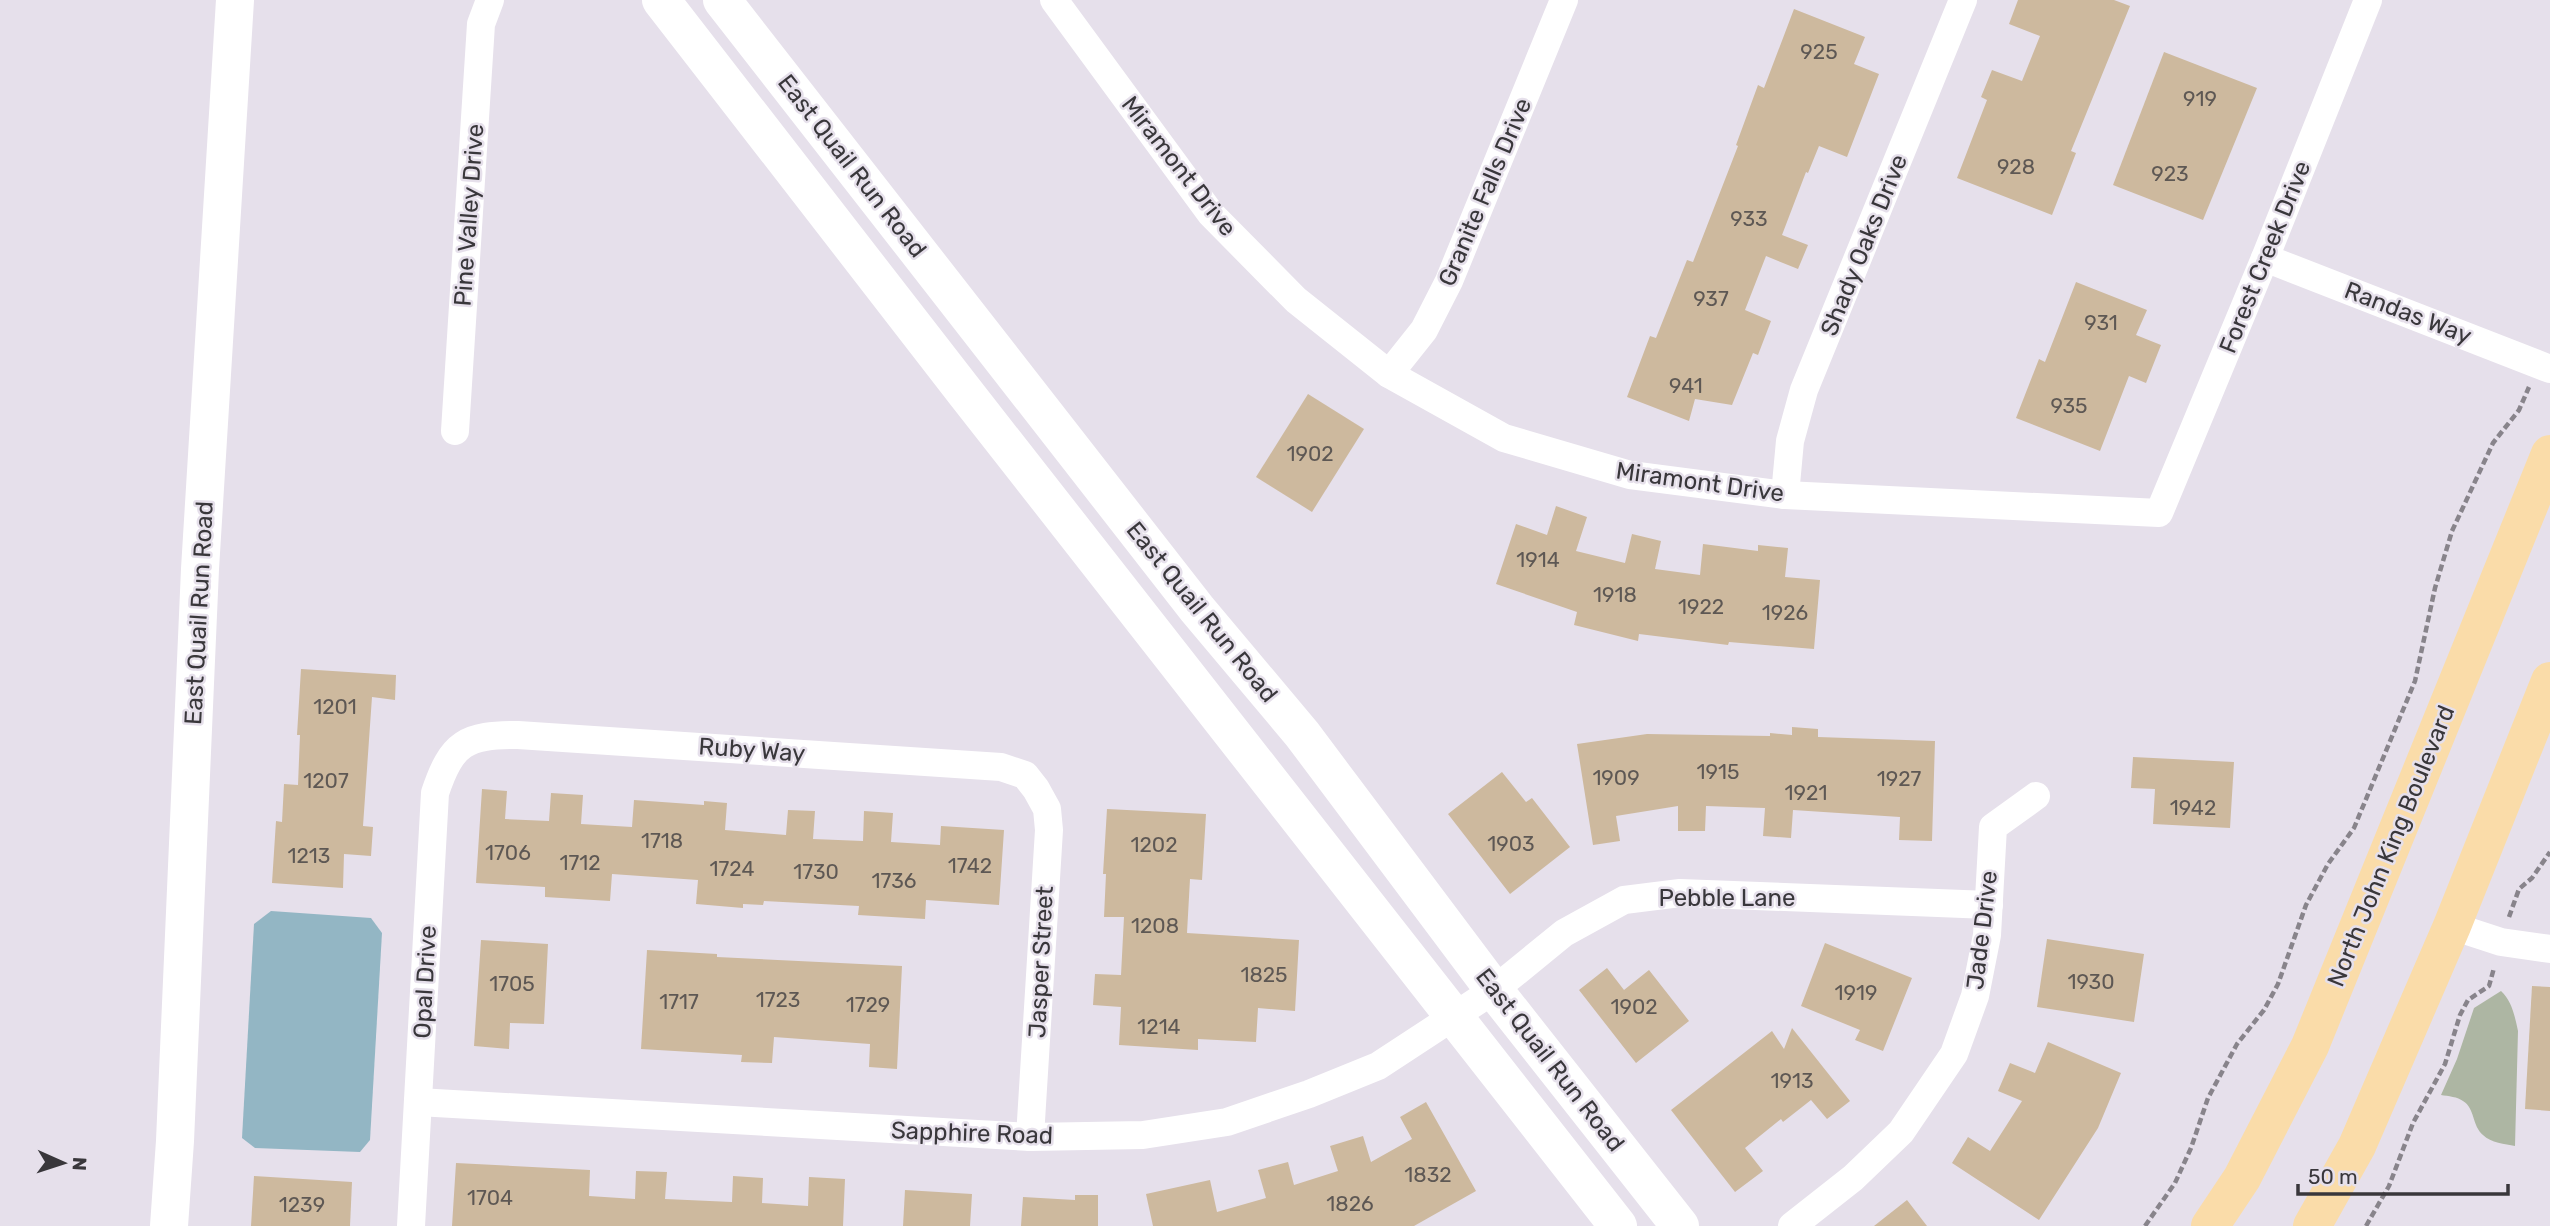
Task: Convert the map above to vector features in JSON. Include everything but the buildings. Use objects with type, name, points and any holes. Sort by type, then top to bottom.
[{"type":"main road","name":"North John King Boulevard","points":[[2210,1226],[2242,1178],[2310,1046],[2550,454]]},
{"type":"main road","points":[[2312,1226],[2357,1146],[2452,926],[2550,681]]},
{"type":"street","name":"East Quail Run Road","points":[[169,1226],[200,569],[235,0]]},
{"type":"street","name":"Pine Valley Drive","points":[[455,431],[481,24],[490,0]]},
{"type":"street","name":"East Quail Run Road","points":[[661,0],[1618,1226]]},
{"type":"street","name":"East Quail Run Road","points":[[722,0],[1197,609],[1302,734],[1494,990],[1680,1226]]},
{"type":"street","name":"Granite Falls Drive","points":[[1390,374],[1424,330],[1449,281],[1564,0]]},
{"type":"street","name":"Shady Oaks Drive","points":[[1786,495],[1790,441],[1804,390],[1963,0]]},
{"type":"street","name":"Forest Creek Drive","points":[[2159,513],[2368,0]]},
{"type":"street","name":"Miramont Drive","points":[[1056,1],[1211,214],[1296,300],[1390,374],[1504,438],[1630,475],[1786,495],[2159,513]]},
{"type":"street","name":"Randas Way","points":[[2265,258],[2544,367]]},
{"type":"street","name":"Ruby Way","points":[[461,745],[488,735],[518,735],[1001,767],[1026,775],[1036,789]]},
{"type":"street","name":"Opal Drive","points":[[411,1226],[435,793],[444,765],[461,745]]},
{"type":"street","name":"Jasper Street","points":[[1030,1137],[1049,830],[1047,809],[1036,789]]},
{"type":"street","name":"Jade Drive","points":[[1791,1226],[1853,1178],[1901,1132],[1954,1054],[1975,996],[1987,935],[1993,827],[2036,796]]},
{"type":"street","name":"Pebble Lane","points":[[1494,990],[1564,933],[1624,900],[1680,893],[1989,905]]},
{"type":"street","points":[[2452,926],[2501,942],[2550,949]]},
{"type":"street","name":"Sapphire Road","points":[[418,1102],[1030,1137],[1143,1135],[1227,1122],[1309,1094],[1378,1066],[1494,990]]},
{"type":"path","points":[[2145,1226],[2175,1183],[2191,1149],[2208,1098],[2237,1044],[2264,1010],[2278,984],[2306,905],[2328,864],[2354,828],[2415,681],[2435,588],[2452,531],[2493,443],[2519,410],[2544,367]]},
{"type":"path","points":[[2507,921],[2519,889],[2532,878],[2550,852]]},
{"type":"path","points":[[2366,1226],[2389,1186],[2413,1123],[2445,1064],[2460,1015],[2468,1000],[2489,986],[2495,964]]},
{"type":"green space","points":[[2501,991],[2510,1004],[2518,1031],[2515,1146],[2486,1138],[2479,1131],[2467,1104],[2441,1095],[2457,1059],[2474,1008]]},
{"type":"water","points":[[271,911],[371,918],[382,933],[370,1140],[360,1152],[255,1148],[242,1138],[254,924]]}]
